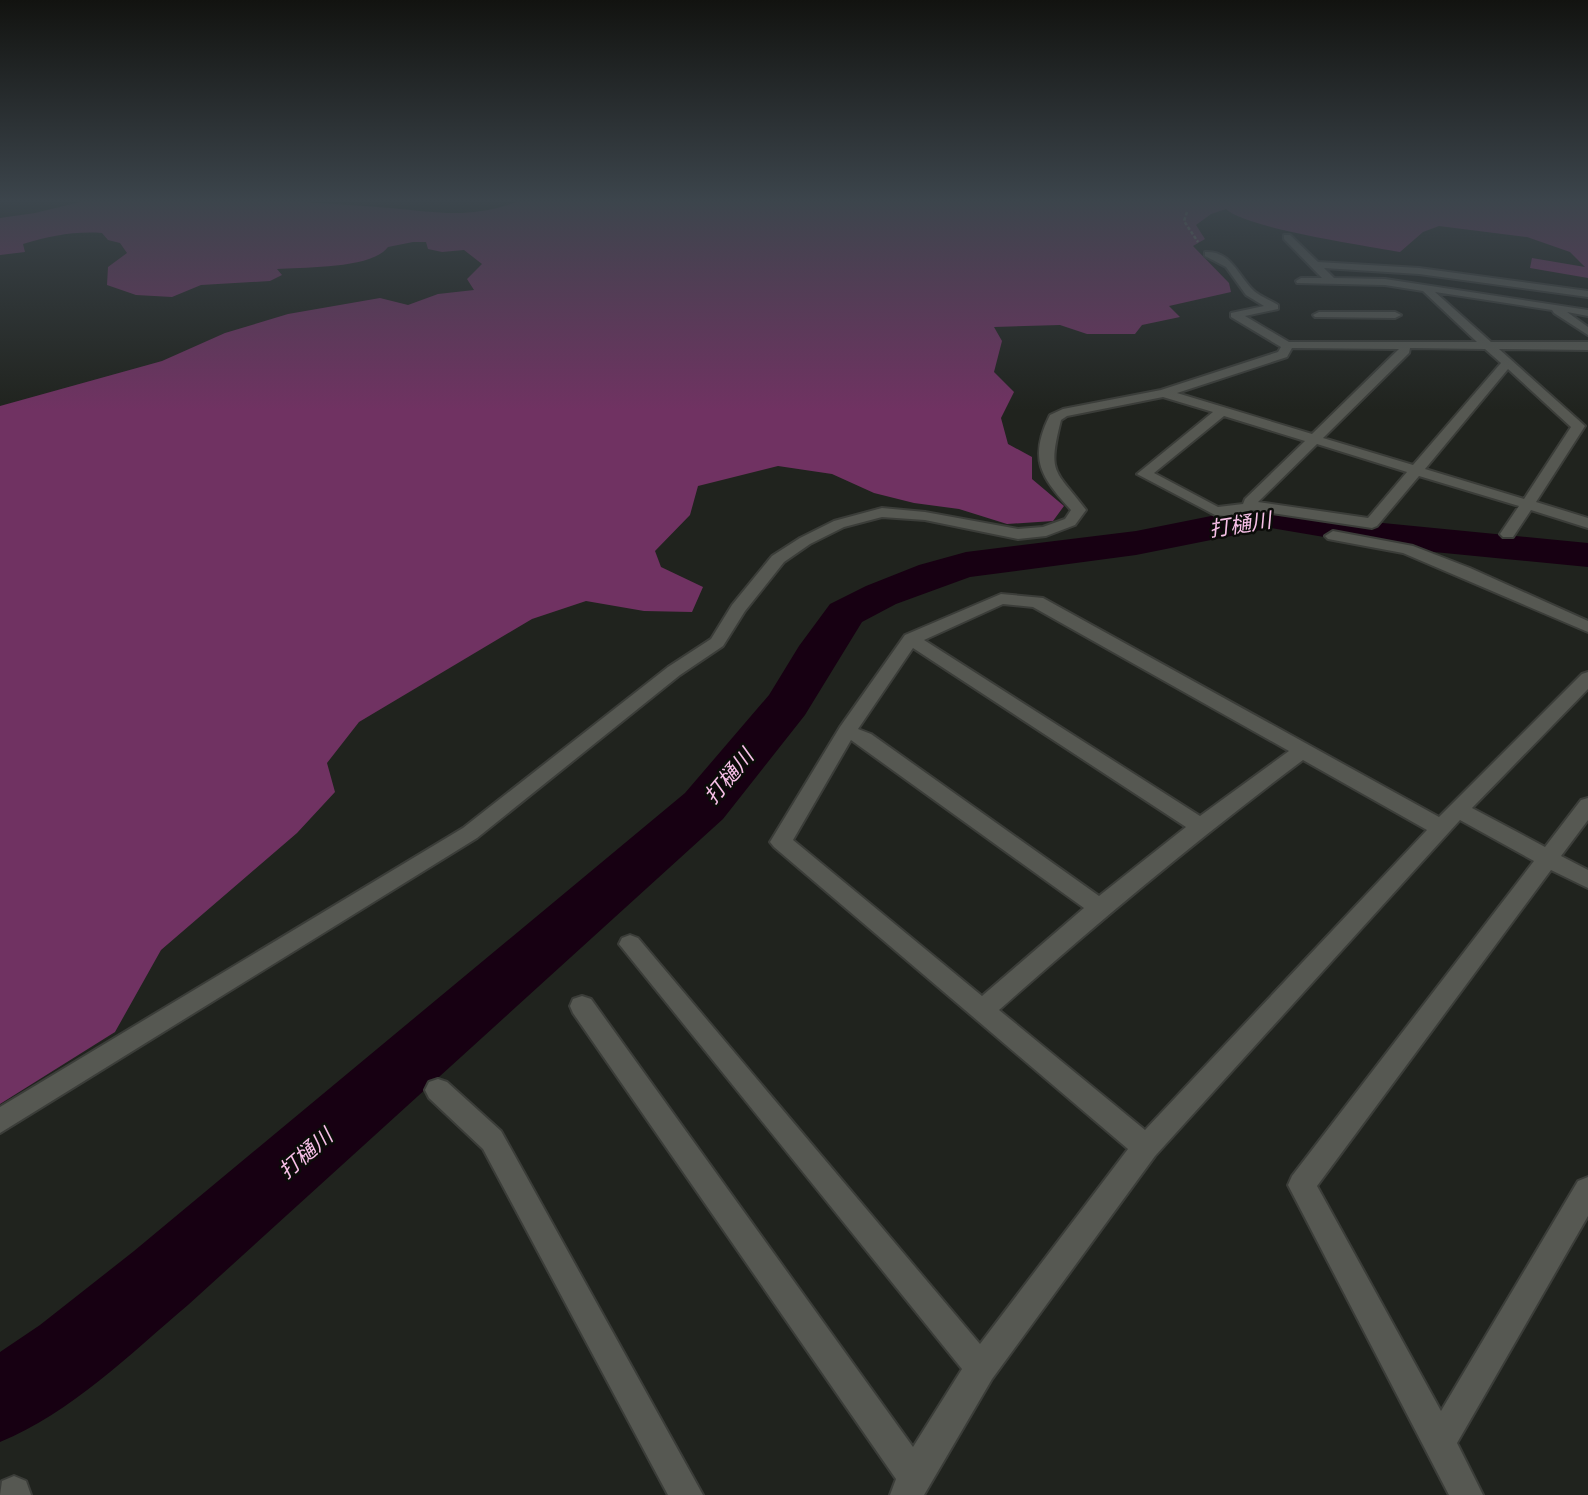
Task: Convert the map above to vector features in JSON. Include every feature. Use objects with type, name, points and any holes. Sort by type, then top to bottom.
[{"type":"street","points":[[1233,270],[1250,293],[1274,307],[1235,315],[1287,346],[1385,333],[1405,350],[1250,502],[1252,506]]},
{"type":"street","points":[[1321,270],[1331,281]]},
{"type":"street","points":[[1418,270],[1588,294]]},
{"type":"street","points":[[1301,281],[1385,282],[1588,313]]},
{"type":"street","points":[[1428,289],[1578,426],[1508,534]]},
{"type":"street","points":[[1558,307],[1558,311],[1588,332]]},
{"type":"street","points":[[1319,315],[1385,333],[1490,346],[1588,346]]},
{"type":"street","points":[[1385,333],[1395,315]]},
{"type":"street","points":[[0,1121],[470,833],[674,671],[717,642],[738,609],[778,559],[805,541],[839,524],[882,512],[925,516],[1018,534],[1046,531],[1070,522],[1079,510],[1046,472],[1045,456],[1055,418],[1063,413],[1164,393],[1283,354],[1287,346]]},
{"type":"street","points":[[1221,412],[1144,474],[1215,511],[1226,512],[1252,506],[1372,523],[1504,366],[1511,365]]},
{"type":"street","points":[[1164,393],[1588,523]]},
{"type":"street","points":[[1333,536],[1407,550],[1464,571],[1588,627]]},
{"type":"street","points":[[1146,1147],[781,842],[847,731],[911,639],[1001,599],[1037,601],[1302,751],[1449,819],[1546,858],[1588,880]]},
{"type":"street","points":[[911,639],[1202,826]]},
{"type":"street","points":[[582,1006],[911,1486],[981,1368],[1146,1147],[1449,819],[1588,678]]},
{"type":"street","points":[[847,731],[864,738],[1099,908]]},
{"type":"street","points":[[983,1010],[1099,908],[1302,751]]},
{"type":"street","points":[[1466,1495],[1301,1185],[1588,805]]},
{"type":"street","points":[[630,944],[981,1368]]},
{"type":"street","points":[[438,1090],[492,1140],[686,1495]]},
{"type":"street","points":[[1440,1442],[1588,1190]]},
{"type":"shaded area","points":[[108,270],[278,270],[282,275],[270,281],[201,285],[172,297],[136,295],[107,285]]},
{"type":"shaded area","points":[[476,270],[1216,270],[1229,283],[1231,292],[1169,306],[1180,317],[1142,325],[1135,334],[1087,334],[1060,325],[994,327],[1002,341],[994,372],[1014,392],[1001,418],[1008,444],[1032,457],[1032,479],[1064,506],[1053,521],[1007,524],[959,509],[914,503],[874,493],[832,474],[778,466],[698,486],[690,515],[655,551],[661,567],[703,587],[692,612],[644,611],[586,601],[532,619],[359,722],[327,763],[335,792],[297,833],[161,950],[115,1032],[0,1104],[0,406],[162,361],[225,333],[288,314],[380,298],[408,305],[438,294],[474,290],[467,279]]},
{"type":"shaded area","points":[[1540,270],[1588,270],[1588,278]]},
{"type":"waterway","name":"打樋川","points":[[0,1401],[68,1353],[161,1278],[704,806],[788,704],[822,646],[846,613],[881,595],[934,574],[966,565],[1136,543],[1271,516],[1383,535],[1588,555]]}]
